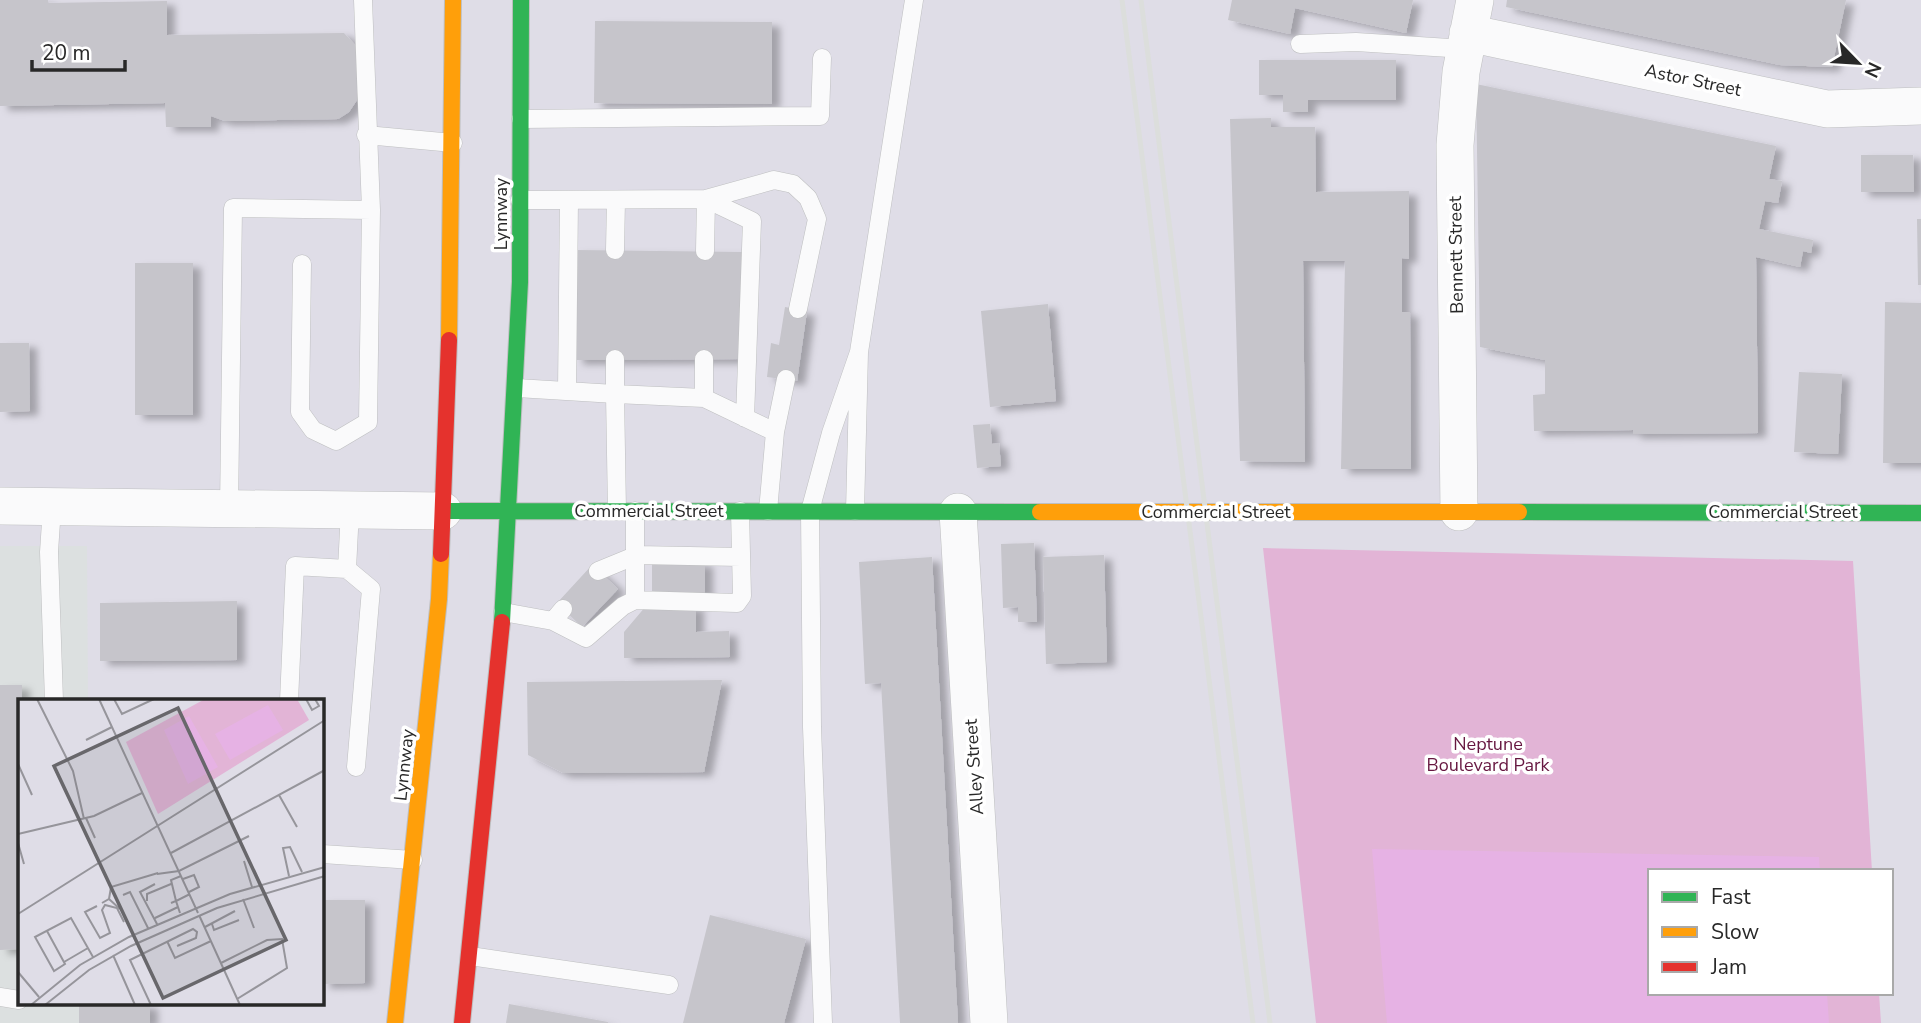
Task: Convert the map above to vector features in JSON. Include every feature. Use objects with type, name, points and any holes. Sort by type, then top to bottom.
[{"type":"main road","name":"Lynnway","points":[[395,1023],[435,644],[443,511],[453,143],[453,0]]},
{"type":"main road","name":"Lynnway","points":[[462,1023],[490,784],[510,511],[517,388],[521,0]]},
{"type":"main road","points":[[443,511],[510,511]]},
{"type":"main road","name":"Commercial Street","points":[[510,511],[1921,513]]},
{"type":"street","name":"Astor Street","points":[[1469,27],[1827,109],[1921,106]]},
{"type":"street","name":"Bennett Street","points":[[1459,512],[1455,145],[1469,27]]},
{"type":"street","points":[[0,506],[443,511]]},
{"type":"street","name":"Alley Street","points":[[958,512],[989,1023]]},
{"type":"lane","points":[[302,264],[300,412],[313,430],[336,441],[368,422],[371,210],[366,135],[363,0]]},
{"type":"lane","points":[[855,511],[859,352],[914,0]]},
{"type":"lane","points":[[1300,44],[1356,42],[1469,27]]},
{"type":"lane","points":[[521,118],[820,116],[822,58]]},
{"type":"lane","points":[[366,135],[453,143]]},
{"type":"lane","points":[[520,200],[706,199],[774,180],[793,184],[808,198],[817,219],[799,309]]},
{"type":"lane","points":[[705,251],[706,199]]},
{"type":"lane","points":[[706,199],[752,220],[745,418]]},
{"type":"lane","points":[[567,391],[569,200]]},
{"type":"lane","points":[[615,250],[616,200]]},
{"type":"lane","points":[[229,509],[233,208],[371,210]]},
{"type":"lane","points":[[823,1023],[811,727],[810,511],[831,433],[859,352]]},
{"type":"lane","points":[[615,359],[615,394],[626,511],[637,555],[635,600]]},
{"type":"lane","points":[[704,359],[704,398]]},
{"type":"lane","points":[[768,511],[775,432],[786,379]]},
{"type":"lane","points":[[517,388],[704,398],[775,432]]},
{"type":"lane","points":[[52,507],[49,552],[54,699]]},
{"type":"lane","points":[[347,569],[350,510]]},
{"type":"lane","points":[[503,612],[558,615],[586,638],[623,606],[635,600],[737,603],[742,596],[740,511]]},
{"type":"lane","points":[[598,571],[637,555],[741,556]]},
{"type":"lane","points":[[289,699],[295,566],[347,569],[371,589],[356,767]]},
{"type":"lane","points":[[324,854],[413,860]]},
{"type":"lane","points":[[470,956],[669,985]]},
{"type":"lane","points":[[0,997],[18,1000]]},
{"type":"shaded area","points":[[0,546],[87,546],[88,699],[18,699],[18,1006],[88,1006],[88,1023],[0,1023]]},
{"type":"shaded area","points":[[1372,849],[1819,857],[1820,869],[1648,869],[1648,995],[1827,995],[1829,1023],[1387,1023]]},
{"type":"green space","name":"Neptune Boulevard Park","points":[[1263,548],[1853,561],[1872,869],[1648,869],[1648,995],[1879,995],[1881,1023],[1316,1023]]},
{"type":"building","points":[[0,0],[48,0],[48,3],[167,1],[167,35],[344,33],[356,46],[357,100],[349,112],[338,119],[225,121],[211,116],[211,127],[166,127],[165,103],[0,106]]},
{"type":"building","points":[[1232,0],[1413,0],[1406,33],[1295,8],[1290,34],[1228,20]]},
{"type":"building","points":[[1507,0],[1846,0],[1832,67],[1780,65],[1506,7]]},
{"type":"building","points":[[595,21],[772,22],[772,104],[594,103]]},
{"type":"building","points":[[1259,60],[1396,60],[1396,100],[1308,100],[1308,112],[1283,112],[1283,95],[1259,95]]},
{"type":"building","points":[[1476,84],[1776,146],[1769,179],[1782,181],[1778,203],[1765,201],[1759,229],[1813,240],[1811,253],[1803,251],[1800,267],[1756,257],[1758,433],[1633,434],[1633,430],[1534,431],[1533,395],[1545,394],[1545,360],[1480,347]]},
{"type":"building","points":[[1271,118],[1271,127],[1315,127],[1316,192],[1409,191],[1409,259],[1402,258],[1402,312],[1410,312],[1411,469],[1341,469],[1345,261],[1303,261],[1305,462],[1240,461],[1230,119]]},
{"type":"building","points":[[1861,155],[1913,155],[1914,192],[1861,192]]},
{"type":"building","points":[[1917,219],[1921,219],[1921,285],[1918,285]]},
{"type":"building","points":[[575,250],[743,252],[740,359],[575,360]]},
{"type":"building","points":[[135,263],[193,263],[193,415],[135,415]]},
{"type":"building","points":[[1885,302],[1921,303],[1921,463],[1883,463]]},
{"type":"building","points":[[1048,304],[1056,401],[990,407],[981,311]]},
{"type":"building","points":[[785,307],[807,311],[797,381],[767,377],[771,343],[779,345]]},
{"type":"building","points":[[0,343],[29,343],[30,411],[0,412]]},
{"type":"building","points":[[1799,372],[1842,374],[1838,454],[1794,452]]},
{"type":"building","points":[[990,424],[992,444],[999,443],[1001,466],[977,468],[973,425]]},
{"type":"building","points":[[1034,543],[1037,622],[1018,622],[1018,607],[1003,608],[1001,544]]},
{"type":"building","points":[[1104,555],[1107,662],[1046,664],[1043,557]]},
{"type":"building","points":[[932,557],[958,1023],[900,1023],[881,683],[865,684],[859,562]]},
{"type":"building","points":[[652,561],[705,562],[705,595],[652,595]]},
{"type":"building","points":[[592,565],[618,589],[582,627],[557,603]]},
{"type":"building","points":[[237,601],[237,660],[100,661],[100,603]]},
{"type":"building","points":[[696,605],[696,632],[729,631],[730,657],[624,658],[624,632],[646,606]]},
{"type":"building","points":[[722,680],[704,772],[563,773],[528,755],[527,682]]},
{"type":"building","points":[[0,685],[22,685],[22,699],[18,699],[18,949],[0,950]]},
{"type":"building","points":[[324,900],[365,900],[365,983],[324,984]]},
{"type":"building","points":[[710,915],[806,939],[784,1023],[683,1023]]},
{"type":"building","points":[[509,1004],[608,1022],[608,1023],[506,1023]]},
{"type":"building","points":[[79,1006],[150,1006],[150,1023],[79,1023]]},
{"type":"railway","points":[[1122,0],[1253,1023]]},
{"type":"railway","points":[[1141,0],[1270,1023]]},
{"type":"traffic: fast","points":[[502,622],[520,282],[521,0]]},
{"type":"traffic: fast","points":[[443,511],[1040,512]]},
{"type":"traffic: fast","points":[[1519,512],[1921,513]]},
{"type":"traffic: slow","points":[[449,340],[453,0]]},
{"type":"traffic: slow","points":[[1040,512],[1519,512]]},
{"type":"traffic: slow","points":[[395,1023],[439,599],[441,554]]},
{"type":"traffic: jam","points":[[441,554],[449,340]]},
{"type":"traffic: jam","points":[[462,1023],[502,622]]}]
